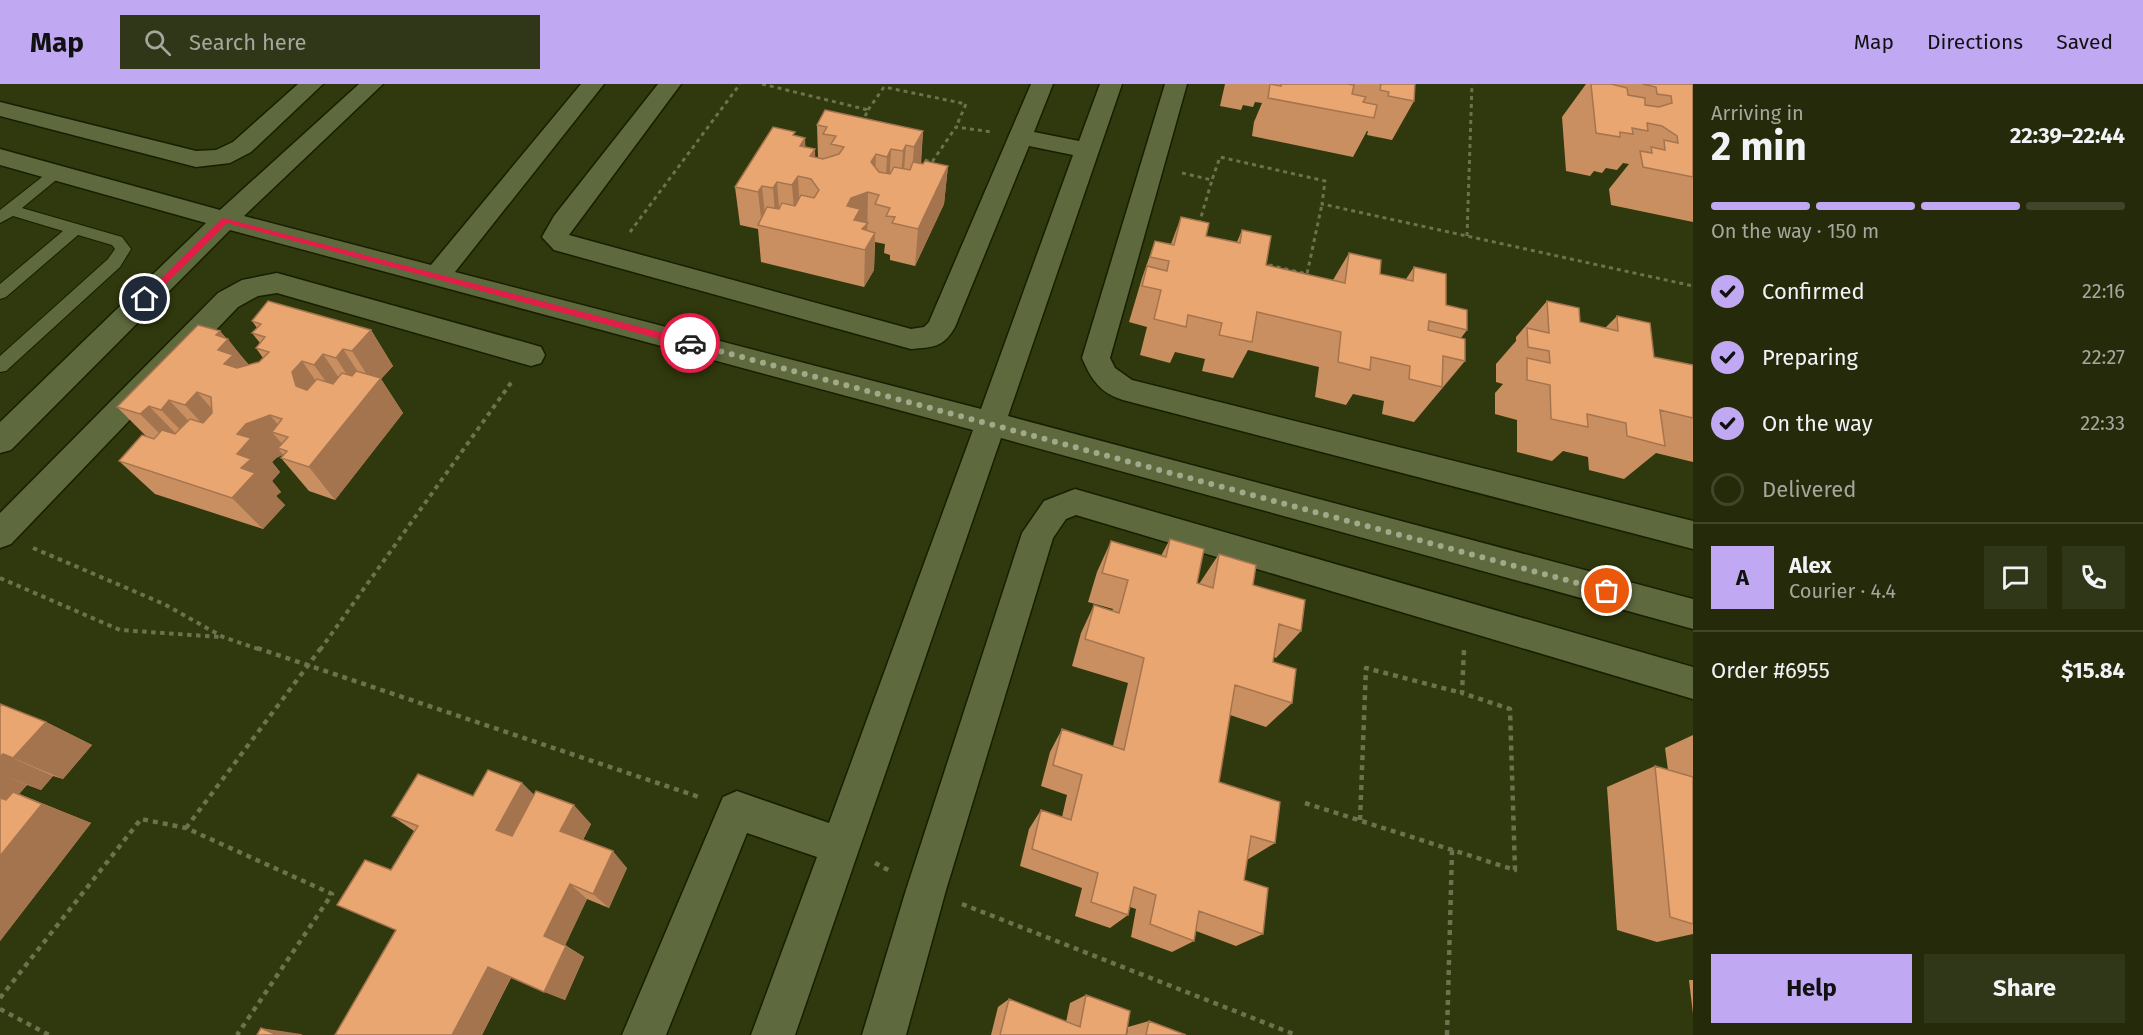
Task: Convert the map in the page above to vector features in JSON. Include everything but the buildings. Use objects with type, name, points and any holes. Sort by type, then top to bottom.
[{"type":"street","points":[[0,109],[196,159],[221,158],[242,147],[312,84]]},
{"type":"street","points":[[0,441],[225,220],[372,84]]},
{"type":"street","points":[[437,276],[592,84]]},
{"type":"street","points":[[670,84],[563,222],[555,237],[563,244],[911,339],[932,337],[941,327],[1042,84]]},
{"type":"street","points":[[773,1035],[1112,84]]},
{"type":"street","points":[[1176,84],[1096,358],[1104,375],[1123,389],[1693,535]]},
{"type":"street","points":[[1019,136],[1088,151]]},
{"type":"street","points":[[0,157],[225,220],[990,423],[1693,614]]},
{"type":"street","points":[[0,534],[228,300],[252,287],[277,284],[531,355]]},
{"type":"street","points":[[884,1035],[926,890],[1038,533],[1055,510],[1075,502],[1693,683]]},
{"type":"street","points":[[644,1035],[737,810],[840,846]]},
{"type":"lane","points":[[5,214],[56,173]]},
{"type":"lane","points":[[0,366],[114,263],[123,249],[117,241],[76,228],[5,214]]},
{"type":"lane","points":[[0,293],[76,228]]},
{"type":"path","points":[[611,256],[740,84]]},
{"type":"path","points":[[762,84],[868,110]]},
{"type":"path","points":[[1467,236],[1472,84]]},
{"type":"path","points":[[860,126],[884,87],[966,104],[956,126],[932,162],[909,156]]},
{"type":"path","points":[[956,126],[1019,136]]},
{"type":"path","points":[[1199,225],[1220,157],[1325,181],[1307,274],[1250,261]]},
{"type":"path","points":[[1153,166],[1212,180]]},
{"type":"path","points":[[1322,204],[1693,286]]},
{"type":"path","points":[[186,828],[308,666],[531,355]]},
{"type":"path","points":[[0,534],[164,604],[224,637],[737,810]]},
{"type":"path","points":[[0,578],[120,630],[224,637]]},
{"type":"path","points":[[1462,693],[1466,616]]},
{"type":"path","points":[[1305,802],[1360,820],[1452,850],[1515,870],[1510,709],[1462,693],[1366,668],[1360,820]]},
{"type":"path","points":[[0,998],[141,819],[186,828],[332,894],[237,1035]]},
{"type":"path","points":[[840,846],[926,890],[1296,1035]]},
{"type":"path","points":[[1448,1035],[1452,850]]},
{"type":"path","points":[[0,1009],[49,1035]]},
{"type":"way so far","points":[[690,343],[1607,591]]},
{"type":"route","points":[[145,299],[225,220],[690,343]]}]
